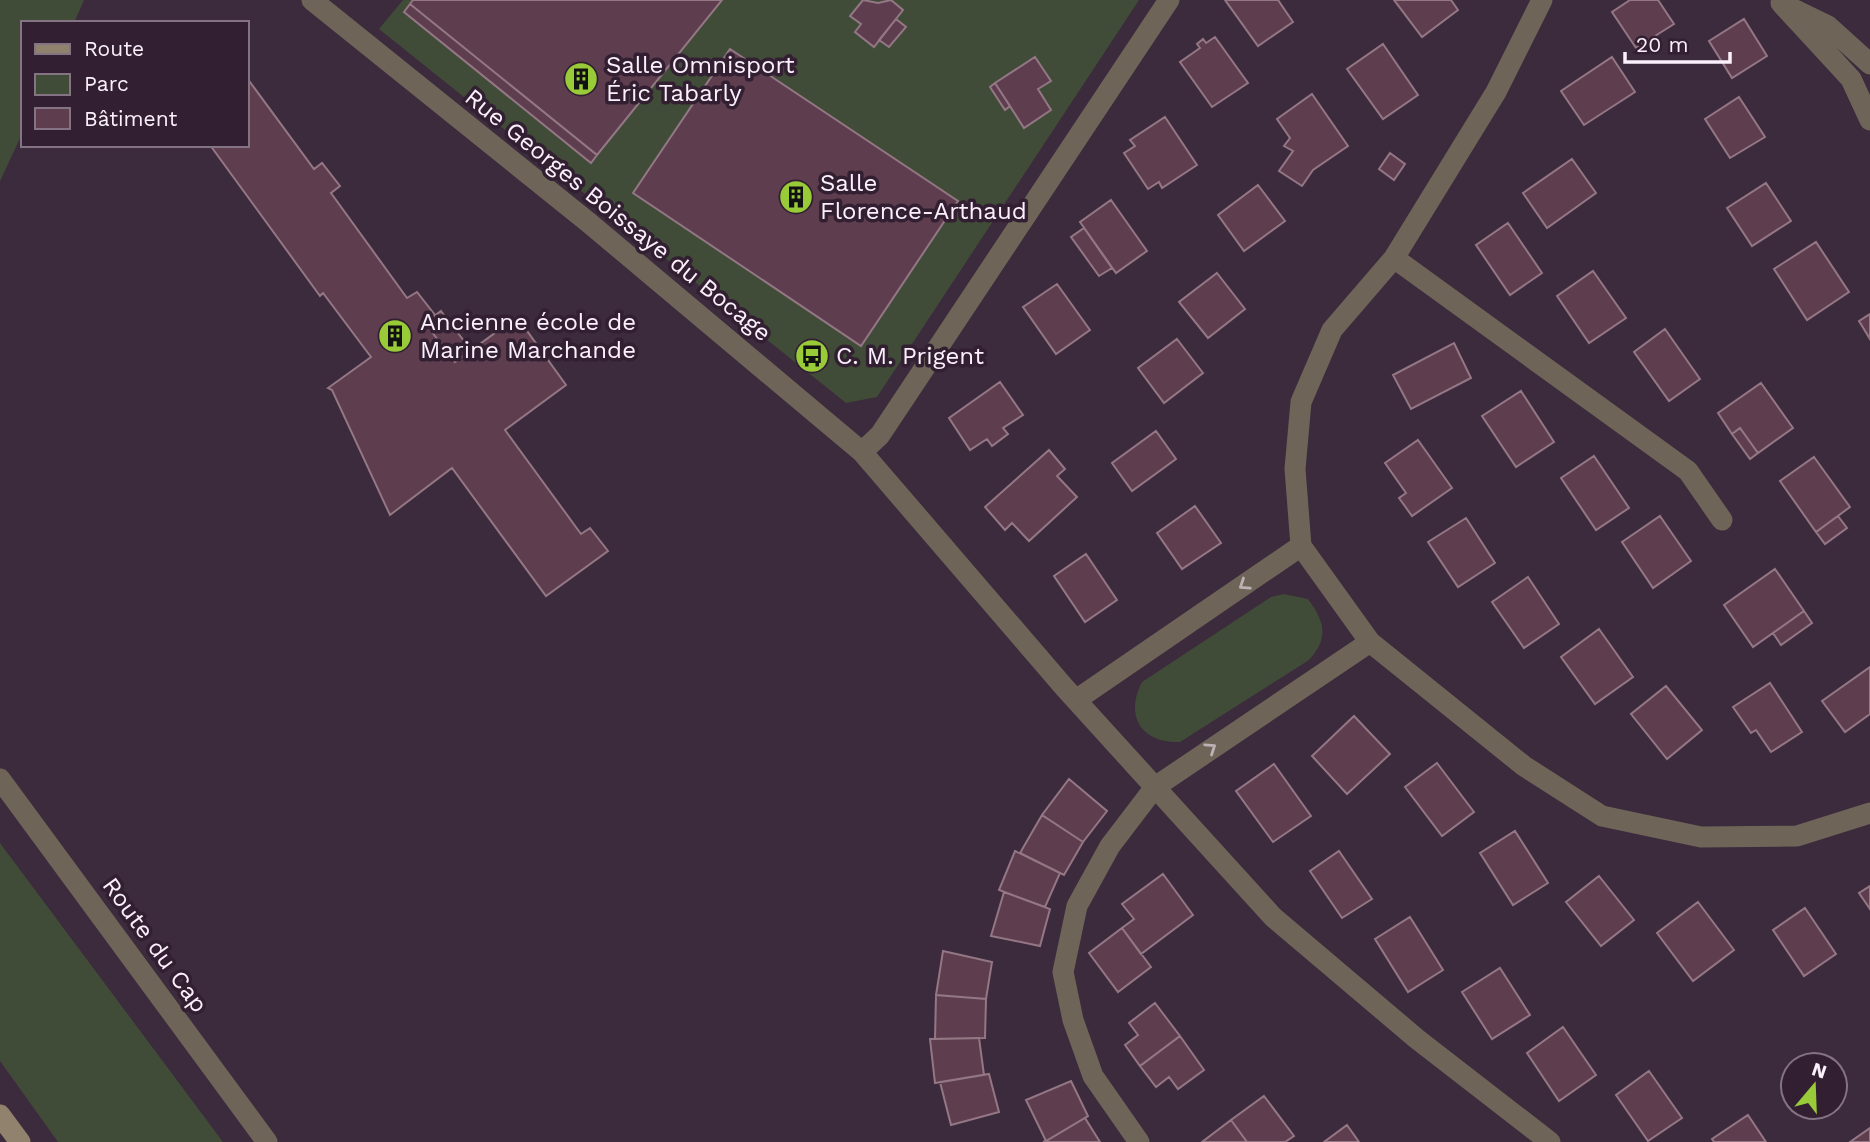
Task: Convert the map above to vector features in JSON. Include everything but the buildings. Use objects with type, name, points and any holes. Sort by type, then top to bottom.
[{"type":"street","name":"Rue Georges Boissaye du Bocage","points":[[312,0],[588,222],[862,452],[1076,700],[1273,916],[1417,1039],[1550,1142]]},
{"type":"street","points":[[862,452],[880,435],[1169,0]]},
{"type":"street","points":[[1542,0],[1496,92],[1394,258],[1332,330],[1301,402],[1295,468],[1301,546],[1370,642],[1524,766],[1602,816],[1700,838],[1797,836],[1870,813]]},
{"type":"street","points":[[1777,2],[1828,26],[1870,64]]},
{"type":"street","points":[[1777,2],[1851,79],[1870,120]]},
{"type":"street","points":[[1394,258],[1688,471],[1722,520]]},
{"type":"street","points":[[1076,700],[1301,546]]},
{"type":"street","points":[[1139,1142],[1093,1076],[1073,1020],[1063,972],[1077,906],[1110,846],[1155,787],[1370,642]]},
{"type":"street","name":"Route du Cap","points":[[0,779],[267,1142]]},
{"type":"street","points":[[0,1115],[20,1142]]},
{"type":"green space","points":[[0,0],[84,0],[75,21],[21,21],[21,136],[0,181]]},
{"type":"green space","points":[[403,0],[1139,0],[877,397],[846,403],[379,29]]},
{"type":"green space","points":[[1284,594],[1308,599],[1318,615],[1322,637],[1309,660],[1180,742],[1156,738],[1140,726],[1135,706],[1142,682],[1271,597]]},
{"type":"green space","points":[[0,843],[223,1142],[58,1142],[0,1061]]},
{"type":"place","name":"Salle Omnisport Éric Tabarly","points":[[581,79]]},
{"type":"place","name":"Salle Florence-Arthaud","points":[[796,197]]},
{"type":"place","name":"Ancienne école de Marine Marchande","points":[[395,336]]},
{"type":"place","name":"C. M. Prigent","points":[[812,356]]}]
